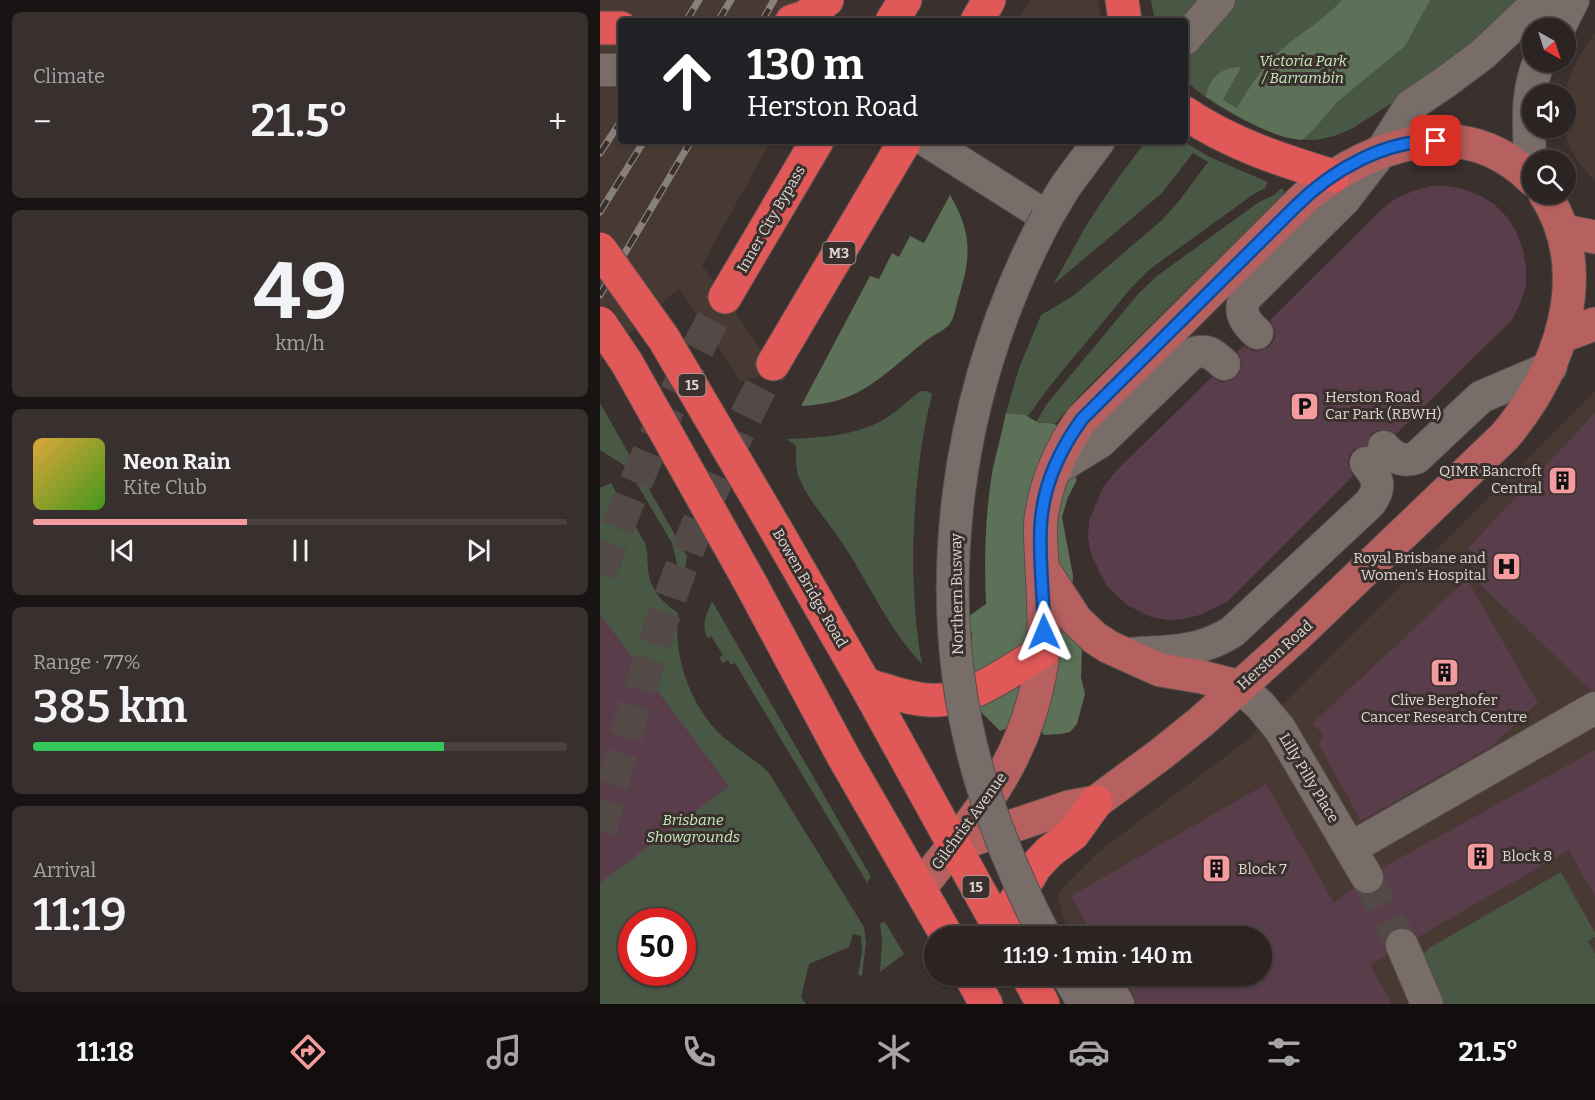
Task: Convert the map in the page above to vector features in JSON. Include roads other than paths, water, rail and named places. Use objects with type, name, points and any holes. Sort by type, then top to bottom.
[{"type":"highway","points":[[894,18],[904,0]]},
{"type":"highway","points":[[978,18],[989,0]]},
{"type":"highway","points":[[1122,0],[1125,18]]},
{"type":"highway","points":[[600,28],[618,28]]},
{"type":"highway","points":[[1188,115],[1229,139],[1267,155],[1333,176]]},
{"type":"highway","name":"Inner City Bypass","points":[[725,297],[815,144]]},
{"type":"highway","name":"M3","points":[[772,364],[903,144]]},
{"type":"highway","name":"Bowen Bridge Road","points":[[600,249],[664,339],[865,684],[999,926]]},
{"type":"highway","points":[[600,323],[627,363],[752,586],[843,756],[941,926]]},
{"type":"highway","points":[[865,684],[921,699],[953,698],[982,687],[1043,651]]},
{"type":"highway","points":[[1005,926],[1035,867],[1048,852],[1073,834],[1096,802]]},
{"type":"highway","points":[[976,986],[986,1004]]},
{"type":"highway","points":[[1033,986],[1043,1004]]},
{"type":"main road","name":"Herston Road","points":[[1381,152],[1420,141],[1467,144],[1506,159],[1522,172]]},
{"type":"main road","name":"Gilchrist Avenue","points":[[920,888],[996,788],[1019,746],[1033,705],[1043,651],[1041,518],[1054,470],[1073,432],[1099,400],[1304,198],[1333,176],[1381,152]]},
{"type":"main road","name":"Herston Road","points":[[903,859],[996,833],[1069,807],[1096,802],[1161,754],[1240,687],[1505,436],[1523,414],[1551,367],[1562,336],[1570,300],[1572,274],[1570,248],[1580,234],[1552,204]]},
{"type":"main road","points":[[1562,336],[1595,324]]},
{"type":"main road","points":[[1042,568],[1076,620],[1095,638],[1109,647],[1160,670],[1240,687]]},
{"type":"lane","points":[[1188,36],[1219,0]]},
{"type":"lane","points":[[1257,333],[1245,321],[1242,309],[1245,298],[1344,200],[1381,152],[1410,105],[1470,64],[1540,0]]},
{"type":"lane","points":[[1564,18],[1573,0]]},
{"type":"lane","points":[[600,70],[618,70]]},
{"type":"lane","points":[[1531,150],[1528,117],[1536,72]]},
{"type":"lane","points":[[932,144],[1047,217]]},
{"type":"lane","name":"Northern Busway","points":[[1040,926],[1021,890],[1000,836],[982,784],[971,740],[959,673],[954,619],[956,514],[963,462],[974,410],[988,358],[1017,277],[1047,217],[1065,187],[1097,144]]},
{"type":"lane","points":[[1054,470],[1100,441],[1191,354],[1204,350],[1224,364]]},
{"type":"lane","points":[[1126,654],[1189,650],[1209,644],[1232,632],[1370,503],[1375,496],[1378,483],[1375,455],[1406,460],[1416,458],[1481,398],[1551,367]]},
{"type":"lane","name":"Lilly Pilly Place","points":[[1240,687],[1260,705],[1280,729],[1367,876]]},
{"type":"lane","points":[[1351,848],[1595,708]]},
{"type":"lane","points":[[1402,945],[1423,995]]},
{"type":"lane","points":[[1073,986],[1083,1004]]},
{"type":"lane","points":[[1107,986],[1118,1004]]},
{"type":"tunnel","points":[[600,574],[657,433],[725,297]]},
{"type":"tunnel","points":[[600,832],[633,712],[672,593],[718,476],[773,364]]},
{"type":"tunnel","points":[[1367,877],[1402,945]]},
{"type":"railway","points":[[688,18],[699,0]]},
{"type":"railway","points":[[720,18],[731,0]]},
{"type":"railway","points":[[764,18],[774,0]]},
{"type":"railway","points":[[600,153],[618,126]]},
{"type":"railway","points":[[600,212],[642,144]]},
{"type":"railway","points":[[600,295],[689,144]]},
{"type":"place","name":"Herston Road Car Park (RBWH)","points":[[1304,406]]},
{"type":"place","name":"QIMR Bancroft Central","points":[[1563,480]]},
{"type":"place","name":"Royal Brisbane and Women’s Hospital","points":[[1507,567]]},
{"type":"place","name":"Clive Berghofer Cancer Research Centre","points":[[1444,673]]},
{"type":"place","name":"Block 8","points":[[1481,856]]},
{"type":"place","name":"Block 7","points":[[1217,869]]},
{"type":"park label","name":"Victoria Park / Barrambin","points":[[1303,70]]},
{"type":"park label","name":"Brisbane Showgrounds","points":[[693,828]]}]
